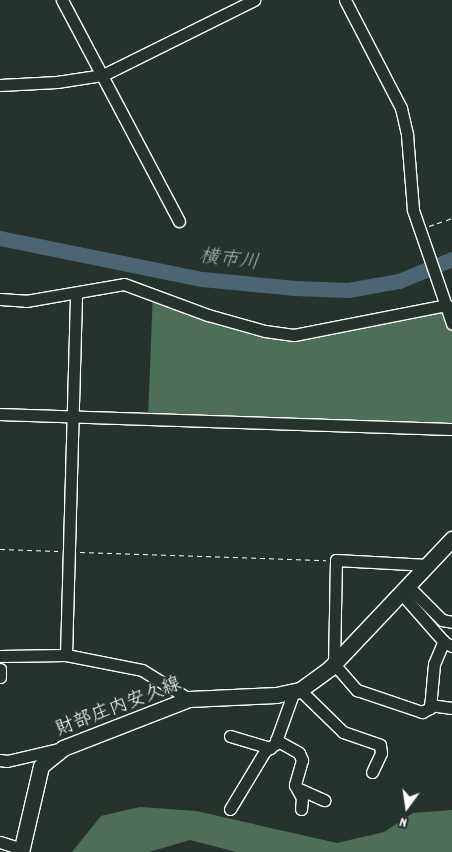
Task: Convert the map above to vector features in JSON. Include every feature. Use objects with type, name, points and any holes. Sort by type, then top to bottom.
[{"type":"main road","name":"財部庄内安久線","points":[[21,850],[41,766],[63,748],[189,700],[276,695],[297,690],[334,664],[452,539]]},
{"type":"street","points":[[62,0],[179,221]]},
{"type":"street","points":[[0,85],[57,82],[103,75],[254,0]]},
{"type":"street","points":[[345,0],[401,108],[407,135],[409,181],[419,234],[452,324]]},
{"type":"street","points":[[0,299],[26,301],[76,294],[124,284],[208,315],[287,334],[445,301]]},
{"type":"street","points":[[66,655],[76,294]]},
{"type":"street","points":[[0,414],[452,429]]},
{"type":"street","points":[[428,565],[336,560],[334,664],[357,690],[409,710],[422,712],[430,704],[434,664],[444,640]]},
{"type":"street","points":[[404,590],[442,620],[452,622]]},
{"type":"street","points":[[404,590],[444,640]]},
{"type":"street","points":[[423,678],[444,640]]},
{"type":"street","points":[[0,656],[66,655],[142,670],[189,700]]},
{"type":"street","points":[[0,669],[0,677]]},
{"type":"street","points":[[230,810],[273,744],[297,690],[343,732],[380,746],[381,753],[372,772]]},
{"type":"street","points":[[430,704],[452,708]]},
{"type":"street","points":[[230,736],[273,744],[299,753],[302,760],[297,788],[304,803],[301,809]]},
{"type":"street","points":[[0,760],[7,761],[63,748]]},
{"type":"street","points":[[297,788],[324,800]]},
{"type":"street","points":[[0,842],[21,850]]},
{"type":"path","points":[[419,234],[452,218]]},
{"type":"path","points":[[0,549],[336,560]]},
{"type":"green space","points":[[153,292],[280,334],[447,305],[452,323],[452,429],[148,419]]},
{"type":"green space","points":[[140,807],[196,811],[337,843],[384,832],[413,813],[452,810],[452,852],[236,852],[190,840],[149,852],[72,852],[101,816]]},
{"type":"waterway","name":"横市川","points":[[0,238],[202,279],[295,288],[348,290],[399,281],[452,259]]}]
